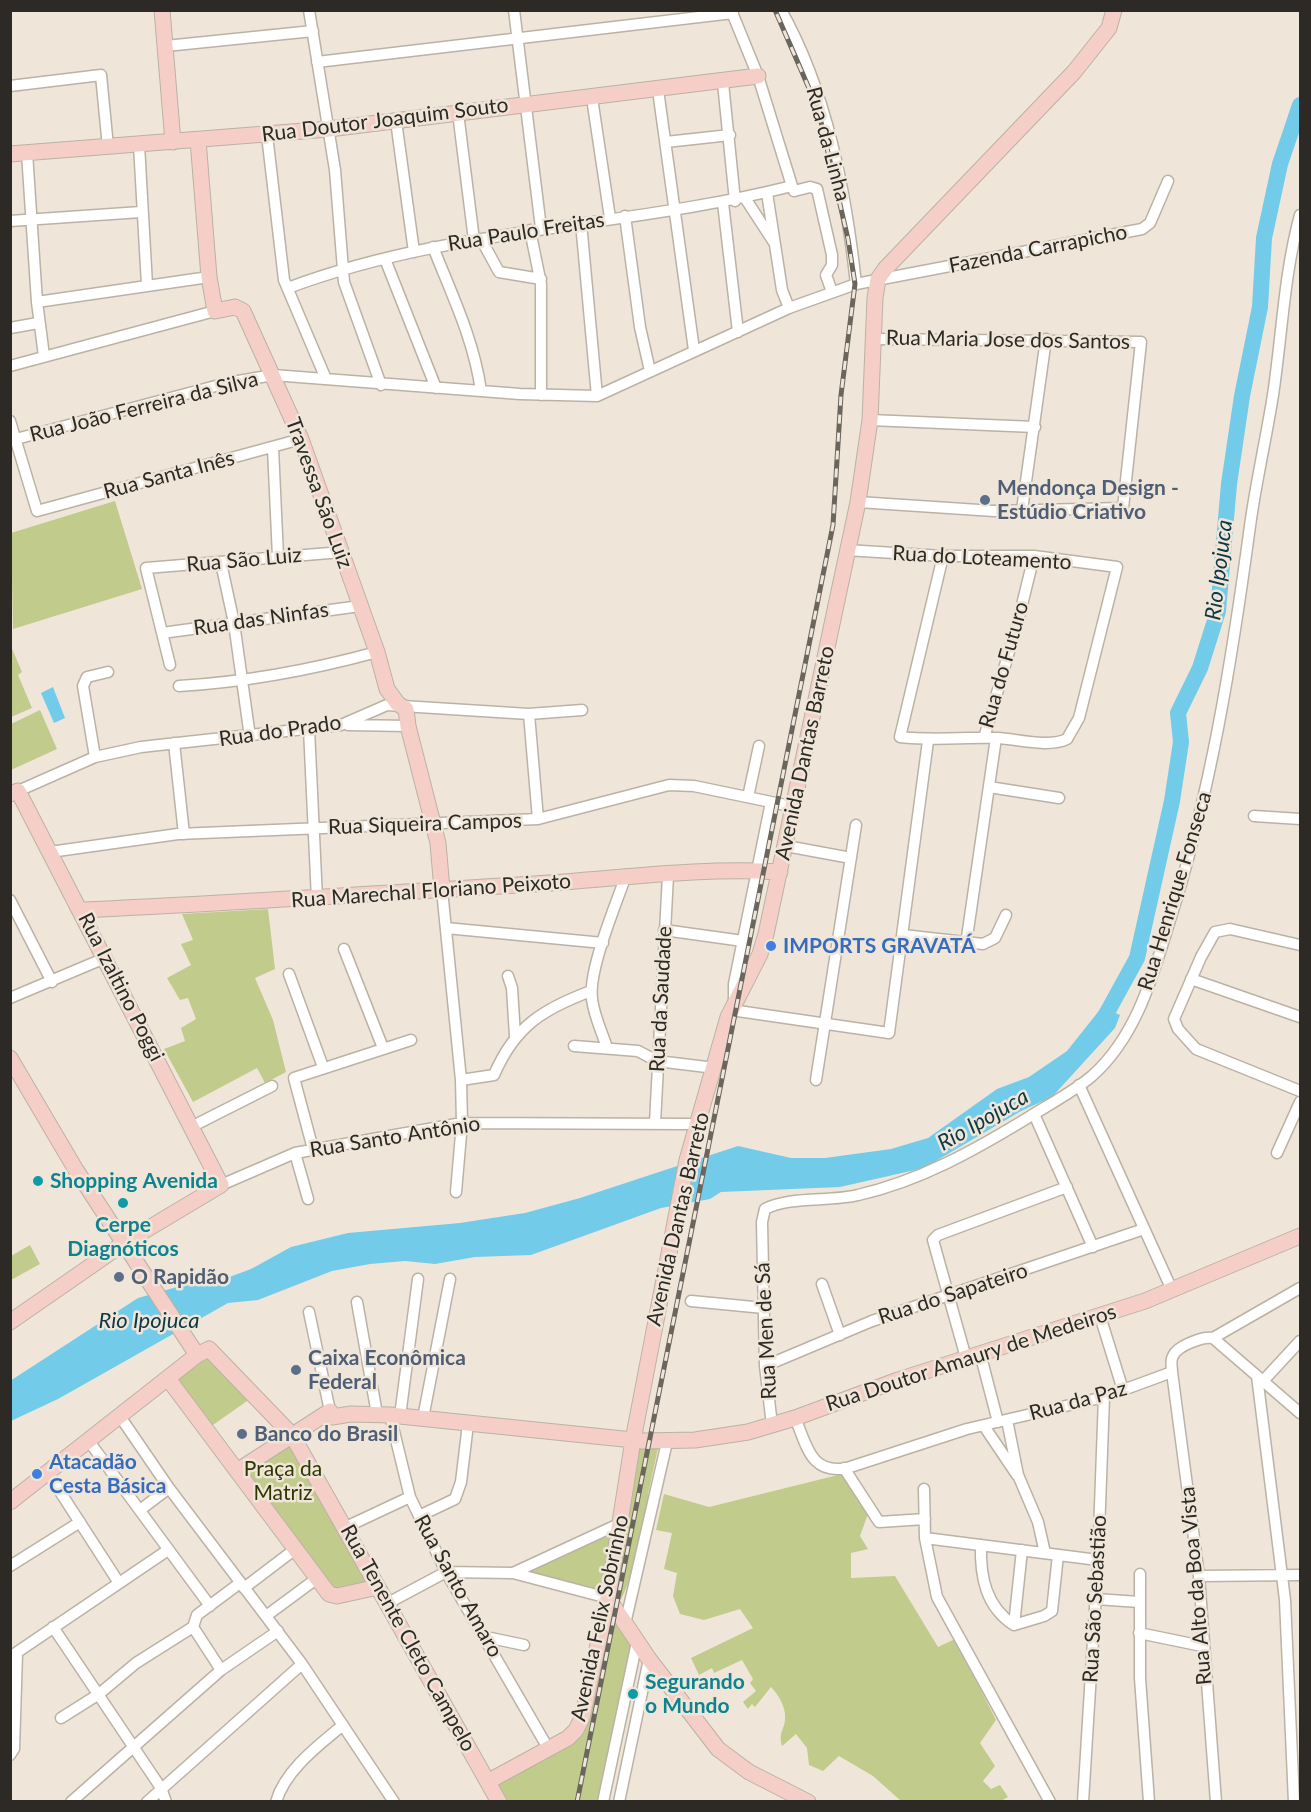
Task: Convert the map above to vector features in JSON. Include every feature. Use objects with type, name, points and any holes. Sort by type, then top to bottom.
[{"type":"main road","points":[[162,10],[173,142]]},
{"type":"main road","points":[[878,279],[892,260],[1037,111],[1103,38],[1112,22],[1114,10]]},
{"type":"main road","name":"Rua Doutor Joaquim Souto","points":[[10,154],[329,129],[758,76]]},
{"type":"main road","points":[[198,140],[209,277],[215,311]]},
{"type":"main road","name":"Avenida Dantas Barreto","points":[[633,1440],[687,1160],[732,1006],[760,954],[795,807],[846,550],[858,502],[870,420],[875,298],[878,279]]},
{"type":"main road","name":"Travessa São Luiz","points":[[215,311],[235,307],[241,309],[301,439],[377,652],[393,705],[405,709],[441,858],[442,890]]},
{"type":"main road","name":"Rua Izaltino Poggi","points":[[14,793],[82,910],[221,1185]]},
{"type":"main road","name":"Rua Marechal Floriano Peixoto","points":[[82,910],[317,899],[757,870],[780,872]]},
{"type":"main road","points":[[10,1058],[76,1170],[193,1351],[169,1380],[119,1416],[10,1502]]},
{"type":"main road","name":"Rua Santo Antônio","points":[[10,1322],[124,1243],[221,1185]]},
{"type":"main road","name":"Rua Doutor Amaury de Medeiros","points":[[330,1411],[332,1417],[351,1414],[389,1415],[633,1440],[668,1442],[732,1435],[795,1418],[973,1355],[1100,1316],[1172,1290],[1300,1236]]},
{"type":"main road","name":"Rua Tenente Cleto Campelo","points":[[193,1351],[210,1350],[292,1435],[346,1527],[499,1802]]},
{"type":"main road","points":[[169,1380],[316,1579],[333,1596],[378,1587]]},
{"type":"main road","points":[[237,1471],[330,1411]]},
{"type":"main road","name":"Avenida Felix Sobrinho","points":[[489,1782],[573,1734],[582,1718],[608,1598],[633,1440]]},
{"type":"main road","points":[[608,1598],[649,1659],[722,1753],[749,1772],[808,1802]]},
{"type":"street","points":[[309,10],[341,214],[342,269],[346,292],[381,384]]},
{"type":"street","points":[[514,10],[541,279],[541,395]]},
{"type":"street","name":"Rua da Linha","points":[[781,10],[792,31],[826,124],[841,182],[856,284]]},
{"type":"street","points":[[317,62],[732,12],[758,76],[794,191],[813,187],[818,193],[832,255],[832,265],[826,275],[832,292]]},
{"type":"street","points":[[166,46],[313,31]]},
{"type":"street","points":[[10,86],[98,74],[102,76],[108,147]]},
{"type":"street","points":[[723,82],[740,199],[775,244]]},
{"type":"street","points":[[658,90],[674,208],[681,238],[686,301],[694,350]]},
{"type":"street","points":[[592,98],[610,218]]},
{"type":"street","points":[[458,113],[477,240],[499,272],[541,279]]},
{"type":"street","points":[[396,121],[414,252]]},
{"type":"street","points":[[267,135],[282,267],[288,288],[326,379]]},
{"type":"street","points":[[666,142],[729,135]]},
{"type":"street","points":[[139,145],[141,212],[147,285]]},
{"type":"street","points":[[27,153],[38,323],[44,356]]},
{"type":"street","name":"Fazenda Carrapicho","points":[[878,279],[1142,229],[1150,223],[1168,181]]},
{"type":"street","name":"Rua Paulo Freitas","points":[[288,288],[342,269],[433,247],[674,208],[723,203],[792,186]]},
{"type":"street","points":[[767,193],[782,290],[789,308]]},
{"type":"street","points":[[723,203],[738,332]]},
{"type":"street","points":[[10,221],[141,212]]},
{"type":"street","name":"Rua Henrique Fonseca","points":[[763,1236],[763,1214],[770,1206],[835,1200],[887,1188],[948,1163],[1034,1114],[1079,1085],[1113,1054],[1128,1030],[1157,964],[1194,843],[1204,800],[1237,633],[1251,523],[1280,348],[1291,259],[1300,215]]},
{"type":"street","points":[[624,216],[640,327],[650,371]]},
{"type":"street","points":[[581,223],[597,396],[789,308],[856,284],[878,279]]},
{"type":"street","points":[[433,247],[462,315],[478,368],[482,391]]},
{"type":"street","points":[[385,259],[436,388]]},
{"type":"street","points":[[37,302],[209,277]]},
{"type":"street","points":[[10,366],[215,311]]},
{"type":"street","points":[[10,328],[38,323]]},
{"type":"street","name":"Rua Maria Jose dos Santos","points":[[875,339],[1046,339],[1141,342],[1123,508],[1022,510]]},
{"type":"street","points":[[858,502],[994,511],[1022,510],[1046,339]]},
{"type":"street","name":"Rua João Ferreira da Silva","points":[[16,439],[216,386],[273,375],[541,395],[597,396]]},
{"type":"street","points":[[870,420],[1035,427]]},
{"type":"street","points":[[10,421],[16,439]]},
{"type":"street","name":"Rua Santa Inês","points":[[16,439],[36,511],[301,439]]},
{"type":"street","points":[[273,448],[278,557]]},
{"type":"street","name":"Rua do Loteamento","points":[[846,550],[943,556],[1034,556],[1118,567],[1079,717],[1067,740],[1046,742],[996,738]]},
{"type":"street","name":"Rua São Luiz","points":[[162,633],[146,568],[342,552]]},
{"type":"street","points":[[943,556],[900,737],[928,741],[996,738],[966,944]]},
{"type":"street","name":"Rua do Futuro","points":[[984,738],[1034,556]]},
{"type":"street","points":[[221,563],[234,623],[250,737]]},
{"type":"street","name":"Rua das Ninfas","points":[[162,633],[360,606]]},
{"type":"street","points":[[162,633],[170,665]]},
{"type":"street","points":[[179,686],[243,682],[323,667],[377,652]]},
{"type":"street","points":[[95,757],[82,686],[87,677],[108,672]]},
{"type":"street","points":[[385,724],[393,705]]},
{"type":"street","name":"Rua do Prado","points":[[14,793],[95,757],[141,747],[250,737],[341,725],[393,705],[529,714],[582,710]]},
{"type":"street","points":[[529,714],[538,819]]},
{"type":"street","points":[[341,725],[408,726]]},
{"type":"street","points":[[309,729],[317,899]]},
{"type":"street","points":[[771,802],[732,1006],[826,1024],[889,1033],[928,741]]},
{"type":"street","points":[[174,743],[184,834]]},
{"type":"street","points":[[748,797],[759,746]]},
{"type":"street","name":"Rua Siqueira Campos","points":[[50,852],[184,834],[538,819],[669,785],[694,786],[795,807]]},
{"type":"street","points":[[989,787],[1059,798]]},
{"type":"street","points":[[1254,816],[1300,819]]},
{"type":"street","points":[[816,1080],[856,825]]},
{"type":"street","points":[[786,846],[851,858]]},
{"type":"street","name":"Rua da Saudade","points":[[655,1123],[668,875]]},
{"type":"street","points":[[607,1048],[593,1007],[591,991],[603,943],[625,878]]},
{"type":"street","points":[[442,890],[461,1080],[462,1123],[456,1192]]},
{"type":"street","points":[[10,900],[52,982]]},
{"type":"street","points":[[903,935],[966,944],[983,944],[992,940],[1006,915]]},
{"type":"street","points":[[446,928],[603,943]]},
{"type":"street","points":[[664,930],[743,941]]},
{"type":"street","points":[[1300,945],[1274,937],[1219,930],[1211,935],[1174,1019],[1178,1029],[1196,1049],[1300,1091]]},
{"type":"street","points":[[344,949],[383,1048]]},
{"type":"street","points":[[10,998],[105,958]]},
{"type":"street","points":[[289,974],[323,1067]]},
{"type":"street","points":[[508,976],[513,995],[515,1036]]},
{"type":"street","points":[[1191,980],[1300,1017]]},
{"type":"street","points":[[461,1080],[494,1075],[515,1036],[553,1007],[591,991]]},
{"type":"street","points":[[313,1149],[294,1078],[411,1040]]},
{"type":"street","points":[[574,1047],[607,1048],[644,1053],[657,1060],[715,1068]]},
{"type":"street","points":[[1079,1085],[1172,1290]]},
{"type":"street","points":[[191,1127],[272,1086]]},
{"type":"street","points":[[1277,1153],[1300,1102]]},
{"type":"street","points":[[1034,1114],[1093,1247]]},
{"type":"street","name":"Rua Santo Antônio","points":[[221,1185],[295,1153],[462,1123],[689,1124]]},
{"type":"street","points":[[295,1153],[308,1199]]},
{"type":"street","points":[[1045,1553],[1038,1522],[1018,1475],[1003,1421],[947,1297],[932,1242],[938,1235],[1067,1187]]},
{"type":"street","name":"Rua do Sapateiro","points":[[765,1366],[872,1321],[1144,1229]]},
{"type":"street","name":"Rua Men de Sá","points":[[763,1236],[765,1366],[772,1425]]},
{"type":"street","points":[[389,1415],[418,1279]]},
{"type":"street","points":[[423,1418],[450,1279]]},
{"type":"street","points":[[822,1284],[840,1335]]},
{"type":"street","points":[[1172,1372],[1171,1360],[1176,1352],[1196,1341],[1213,1338],[1235,1323],[1300,1290]]},
{"type":"street","points":[[691,1301],[764,1308]]},
{"type":"street","name":"Rua Santo Amaro","points":[[357,1302],[410,1497],[446,1572],[486,1637],[548,1748]]},
{"type":"street","points":[[309,1312],[330,1411]]},
{"type":"street","points":[[1100,1316],[1123,1390]]},
{"type":"street","points":[[1213,1338],[1300,1413]]},
{"type":"street","points":[[1260,1378],[1300,1341]]},
{"type":"street","name":"Rua da Paz","points":[[795,1418],[818,1465],[826,1469],[844,1468],[984,1426],[1104,1397],[1172,1372]]},
{"type":"street","name":"Rua Alto da Boa Vista","points":[[1172,1372],[1199,1576],[1202,1646],[1216,1802]]},
{"type":"street","points":[[1260,1378],[1283,1575],[1294,1802]]},
{"type":"street","name":"Rua São Sebastião","points":[[1083,1802],[1096,1599],[1104,1397]]},
{"type":"street","points":[[119,1416],[169,1488],[302,1664],[394,1802]]},
{"type":"street","points":[[419,1516],[455,1498],[461,1482],[468,1424]]},
{"type":"street","points":[[984,1426],[1018,1475]]},
{"type":"street","points":[[88,1440],[210,1605]]},
{"type":"street","points":[[625,1624],[668,1442]]},
{"type":"street","points":[[844,1468],[879,1522],[925,1519]]},
{"type":"street","points":[[48,1473],[119,1583]]},
{"type":"street","points":[[140,1510],[169,1488]]},
{"type":"street","points":[[924,1489],[925,1538],[934,1588],[940,1605],[1050,1802]]},
{"type":"street","points":[[346,1527],[410,1497]]},
{"type":"street","points":[[10,1566],[80,1522]]},
{"type":"street","points":[[513,1573],[621,1523]]},
{"type":"street","points":[[925,1538],[1098,1560]]},
{"type":"street","points":[[981,1545],[985,1589],[992,1604],[1014,1625]]},
{"type":"street","points":[[12,1752],[14,1655],[168,1550]]},
{"type":"street","points":[[61,1718],[99,1694],[136,1663],[193,1627],[197,1615],[210,1605],[294,1550]]},
{"type":"street","points":[[1014,1625],[1022,1550]]},
{"type":"street","points":[[1014,1625],[1049,1614],[1053,1607],[1058,1555]]},
{"type":"street","points":[[388,1603],[446,1572],[513,1573],[608,1598]]},
{"type":"street","points":[[1140,1574],[1139,1633],[1149,1802]]},
{"type":"street","points":[[1199,1576],[1300,1575]]},
{"type":"street","points":[[266,1616],[316,1579]]},
{"type":"street","points":[[1096,1599],[1139,1602]]},
{"type":"street","points":[[53,1627],[160,1788],[166,1802]]},
{"type":"street","points":[[193,1627],[221,1670]]},
{"type":"street","points":[[72,1802],[221,1670],[278,1631]]},
{"type":"street","points":[[1139,1633],[1202,1646]]},
{"type":"street","points":[[486,1637],[524,1645]]},
{"type":"street","points":[[603,1802],[637,1642]]},
{"type":"street","points":[[620,1802],[649,1659]]},
{"type":"street","points":[[147,1802],[160,1788],[302,1664]]},
{"type":"street","points":[[276,1802],[287,1779],[316,1748],[343,1725]]},
{"type":"street","points":[[615,1744],[630,1747]]},
{"type":"green space","points":[[115,501],[142,589],[13,629],[11,533]]},
{"type":"green space","points":[[10,644],[22,672],[18,675],[32,708],[11,717]]},
{"type":"green space","points":[[40,710],[57,749],[11,770],[11,724]]},
{"type":"green space","points":[[268,909],[275,969],[255,978],[273,1020],[286,1072],[265,1083],[257,1068],[193,1102],[164,1049],[185,1041],[181,1028],[196,1019],[188,998],[180,1000],[167,978],[191,965],[181,944],[193,940],[182,914]]},
{"type":"green space","points":[[30,1245],[40,1264],[11,1280],[11,1256]]},
{"type":"green space","points":[[208,1354],[250,1399],[210,1427],[175,1380]]},
{"type":"green space","name":"Praça da Matriz","points":[[290,1443],[370,1583],[334,1590],[245,1472]]},
{"type":"green space","points":[[636,1447],[658,1448],[648,1494],[650,1499],[637,1555],[627,1586],[618,1603],[614,1596]]},
{"type":"green space","points":[[842,1474],[868,1514],[860,1536],[868,1549],[851,1553],[851,1578],[895,1576],[938,1647],[955,1639],[996,1720],[980,1743],[995,1766],[983,1781],[991,1789],[1000,1785],[1008,1797],[999,1802],[901,1801],[873,1776],[839,1756],[823,1771],[809,1765],[807,1748],[796,1734],[782,1746],[781,1737],[785,1714],[779,1697],[771,1687],[755,1707],[752,1704],[748,1709],[743,1702],[756,1691],[750,1683],[753,1679],[742,1660],[714,1673],[712,1668],[699,1675],[691,1658],[753,1628],[740,1609],[704,1620],[680,1614],[673,1596],[677,1573],[664,1569],[672,1533],[656,1530],[664,1494],[709,1507]]},
{"type":"green space","points":[[614,1530],[603,1593],[524,1572]]},
{"type":"green space","points":[[610,1621],[618,1621],[632,1649],[600,1801],[505,1801],[498,1782],[579,1738]]},
{"type":"water","points":[[53,687],[65,718],[54,723],[41,693]]},
{"type":"water","name":"Rio Ipojuca","points":[[1102,1007],[1120,1015],[1115,1028],[1052,1097],[1021,1111],[924,1168],[840,1187],[721,1192],[710,1199],[661,1208],[531,1255],[475,1257],[435,1264],[405,1261],[332,1271],[258,1300],[228,1303],[58,1399],[11,1421],[10,1381],[138,1298],[184,1285],[216,1282],[251,1269],[291,1247],[348,1233],[460,1223],[525,1213],[580,1198],[738,1146],[791,1158],[825,1158],[891,1149],[928,1138],[997,1089],[1029,1077],[1067,1051]]},
{"type":"waterway","name":"Rio Ipojuca","points":[[1098,1029],[1137,958],[1172,801],[1181,742],[1178,713],[1200,668],[1218,611],[1229,484],[1242,396],[1260,307],[1264,238],[1280,164],[1300,105]]},
{"type":"railway","points":[[577,1802],[833,525],[841,395],[855,284],[848,239],[818,109],[775,10]]},
{"type":"place","name":"Mendonça Design - Estúdio Criativo","points":[[985,500]]},
{"type":"place","name":"IMPORTS GRAVATÁ","points":[[771,946]]},
{"type":"place","name":"Shopping Avenida","points":[[38,1181]]},
{"type":"place","name":"Cerpe Diagnóticos","points":[[123,1203]]},
{"type":"place","name":"O Rapidão","points":[[119,1277]]},
{"type":"place","name":"Caixa Econômica Federal","points":[[296,1370]]},
{"type":"place","name":"Banco do Brasil","points":[[242,1434]]},
{"type":"place","name":"Atacadão Cesta Básica","points":[[37,1474]]},
{"type":"place","name":"Segurando o Mundo","points":[[633,1694]]}]
